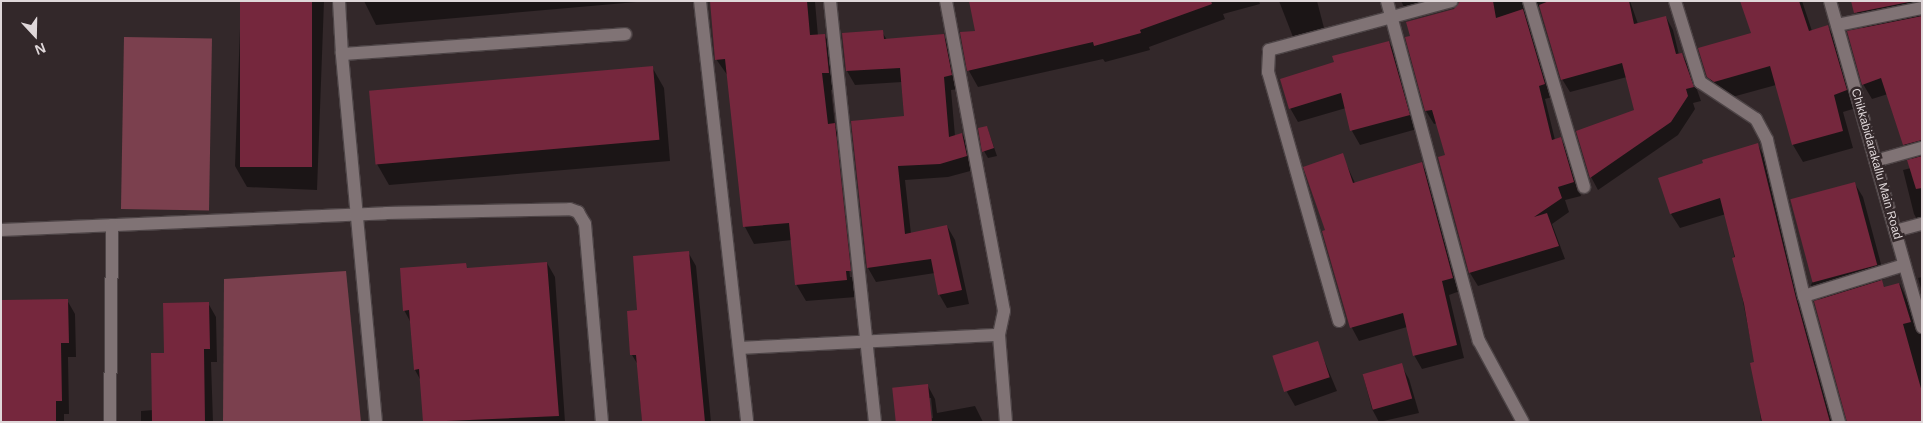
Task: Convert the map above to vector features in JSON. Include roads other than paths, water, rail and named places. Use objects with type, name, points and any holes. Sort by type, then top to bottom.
[{"type":"street","points":[[339,1],[355,214],[376,422]]},
{"type":"street","points":[[700,1],[747,422]]},
{"type":"street","points":[[830,1],[875,422]]},
{"type":"street","points":[[946,1],[1004,311],[999,335],[1006,422]]},
{"type":"street","points":[[1387,1],[1479,340],[1523,422]]},
{"type":"street","points":[[1339,320],[1268,72],[1269,50],[1452,1]]},
{"type":"street","points":[[1529,1],[1584,187]]},
{"type":"street","points":[[1675,1],[1700,82],[1756,118],[1767,140],[1804,296],[1839,422]]},
{"type":"street","name":"Chikkabidarakallu Main Road","points":[[1830,1],[1922,326]]},
{"type":"street","points":[[1837,25],[1922,8]]},
{"type":"street","points":[[342,54],[625,34]]},
{"type":"street","points":[[1875,161],[1922,148]]},
{"type":"street","points":[[1,230],[355,214],[570,209],[578,212],[585,224],[602,422]]},
{"type":"street","points":[[1894,230],[1922,224]]},
{"type":"street","points":[[110,422],[112,225]]},
{"type":"street","points":[[1804,296],[1904,265]]},
{"type":"street","points":[[740,348],[999,335]]}]
